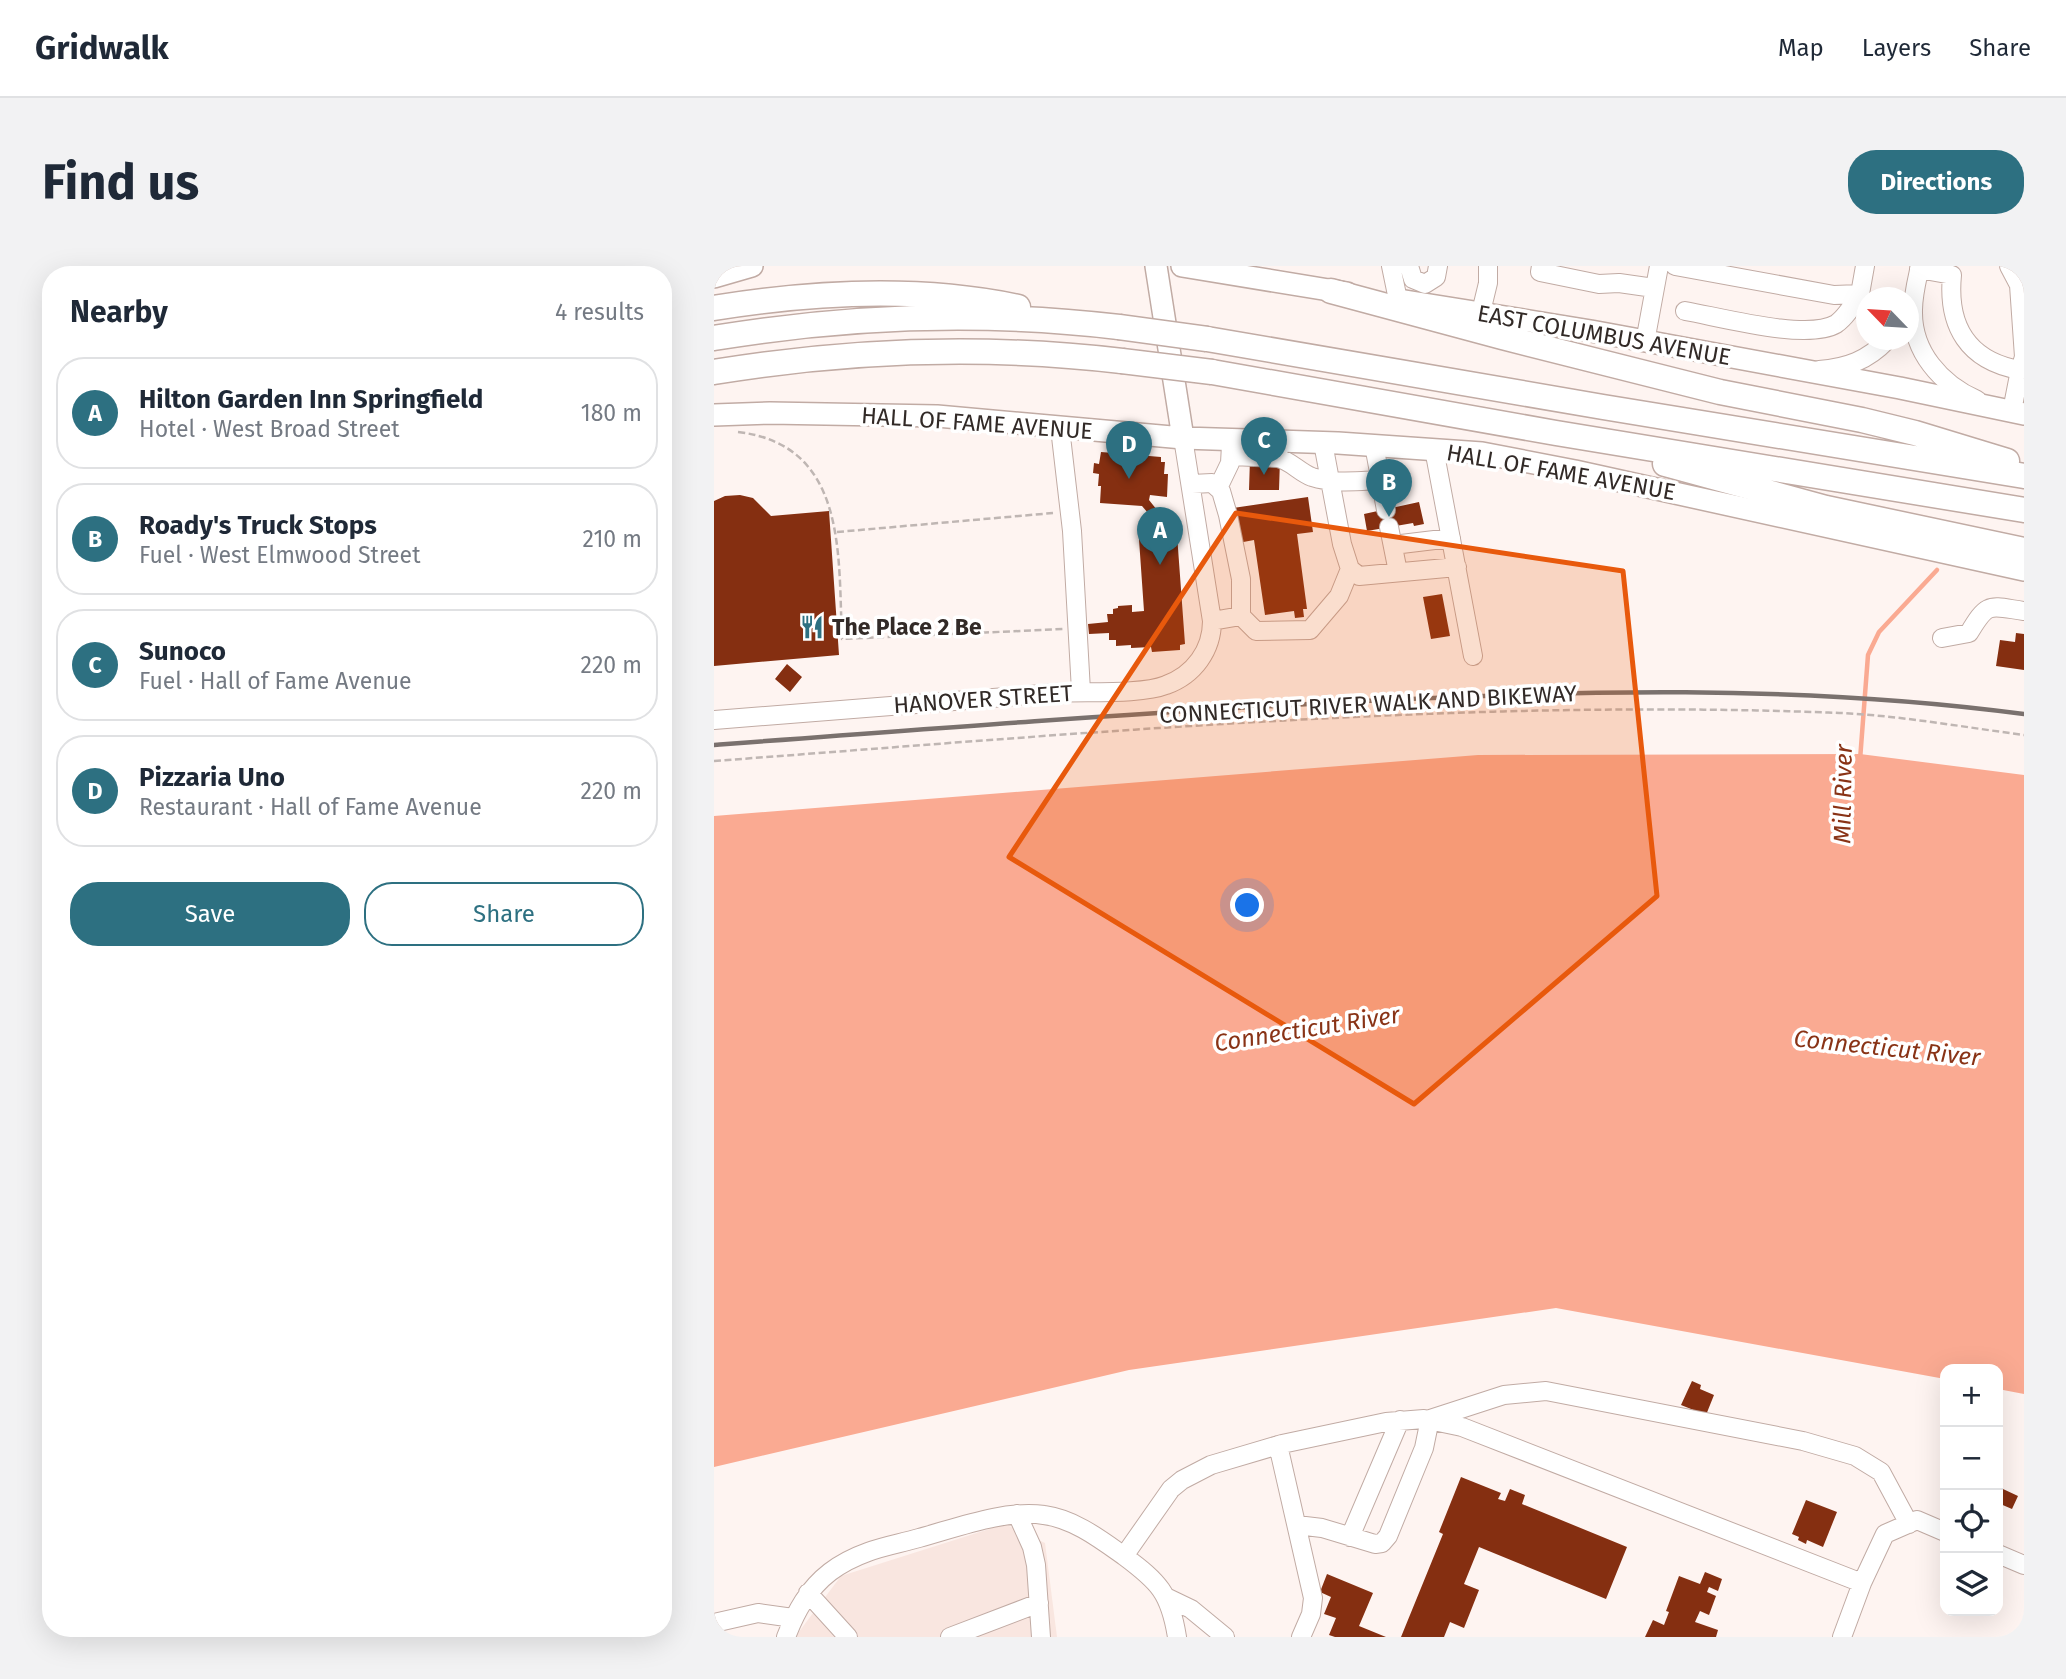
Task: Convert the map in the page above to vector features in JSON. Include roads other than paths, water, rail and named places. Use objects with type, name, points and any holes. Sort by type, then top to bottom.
[{"type":"highway","points":[[1331,291],[1502,338],[1720,392],[1915,433],[2024,466]]},
{"type":"highway","points":[[714,308],[818,297],[931,295],[1007,305],[1110,326],[1207,339],[2024,476]]},
{"type":"highway","points":[[714,338],[791,328],[894,320],[998,319],[1110,326]]},
{"type":"highway","points":[[714,372],[800,360],[953,352],[1055,355],[1122,361],[1212,372],[1556,433],[2024,510]]},
{"type":"highway","points":[[714,382],[800,360]]},
{"type":"highway","points":[[1556,433],[1807,504],[2024,550]]},
{"type":"main road","points":[[719,273],[752,266]]},
{"type":"main road","points":[[1156,266],[1184,438]]},
{"type":"main road","name":"EAST COLUMBUS AVENUE","points":[[1182,266],[1285,275],[1331,291],[1481,312],[2009,411]]},
{"type":"main road","name":"HALL OF FAME AVENUE","points":[[714,415],[781,413],[937,416],[1184,438],[1231,448],[1278,450],[1323,443],[1482,453],[2024,570]]},
{"type":"street","points":[[1391,266],[1398,300]]},
{"type":"street","points":[[1409,266],[1413,279],[1425,284],[1436,277],[1438,266]]},
{"type":"street","points":[[1481,312],[1488,283],[1488,266]]},
{"type":"street","points":[[1541,266],[1540,272],[1599,284],[1621,274],[1654,288]]},
{"type":"street","points":[[1645,342],[1659,266]]},
{"type":"street","points":[[1675,266],[1834,295],[1856,294]]},
{"type":"street","points":[[1861,287],[1865,266]]},
{"type":"street","points":[[2009,266],[2020,285],[2023,361],[2009,411],[1960,392],[1934,370],[1917,334],[1913,312],[1918,274],[1954,270],[1953,311],[1974,350],[1987,361],[2001,366],[2023,361]]},
{"type":"street","points":[[1685,311],[1797,331],[1835,324],[1856,300]]},
{"type":"street","points":[[1805,371],[1834,369],[1853,364],[1876,350]]},
{"type":"street","points":[[1060,428],[1070,511],[1082,691]]},
{"type":"street","points":[[1184,438],[1212,621],[1241,616]]},
{"type":"street","points":[[1323,443],[1342,544],[1350,569],[1359,576],[1457,567]]},
{"type":"street","points":[[1374,445],[1398,572]]},
{"type":"street","points":[[1218,488],[1230,463],[1231,448]]},
{"type":"street","points":[[1434,449],[1473,656]]},
{"type":"street","points":[[1278,450],[1295,469],[1311,477],[1330,482],[1380,480]]},
{"type":"street","points":[[1192,484],[1212,483],[1221,491],[1241,579],[1241,616],[1256,631],[1310,630],[1339,596],[1350,569]]},
{"type":"street","points":[[1393,545],[1451,538]]},
{"type":"street","points":[[1942,638],[1969,633],[1982,611],[1993,607],[2024,611]]},
{"type":"street","name":"HANOVER STREET","points":[[714,720],[1165,686],[1182,677],[1205,654],[1212,637],[1212,621]]},
{"type":"street","points":[[1124,1556],[1161,1502],[1182,1480],[1212,1465],[1278,1445],[1400,1420],[1430,1419],[1504,1395],[1546,1391],[1803,1441],[1855,1456],[1881,1472],[1909,1524]]},
{"type":"street","points":[[1297,1525],[1322,1528],[1375,1544],[1382,1543],[1388,1536],[1424,1448],[1430,1419]]},
{"type":"street","points":[[1430,1419],[1481,1434],[1862,1583]]},
{"type":"street","points":[[1350,1537],[1400,1420]]},
{"type":"street","points":[[1278,1445],[1313,1598],[1311,1614],[1301,1637]]},
{"type":"street","points":[[1017,1514],[1032,1547],[1036,1565],[1041,1637]]},
{"type":"street","points":[[786,1637],[793,1618],[808,1593],[838,1567],[869,1551],[1017,1514],[1044,1515],[1065,1520],[1124,1556],[1157,1584],[1166,1597],[1174,1616],[1177,1637]]},
{"type":"street","points":[[1842,1637],[1862,1583],[1885,1534],[1917,1520],[1940,1530]]},
{"type":"street","points":[[2003,1556],[2024,1565]]},
{"type":"street","points":[[808,1593],[848,1637]]},
{"type":"street","points":[[1166,1597],[1191,1609],[1225,1637]]},
{"type":"street","points":[[950,1637],[1039,1604]]},
{"type":"street","points":[[714,1623],[758,1613],[793,1618]]},
{"type":"water","name":"Connecticut River","points":[[1860,754],[2024,775],[2024,1394],[2003,1390],[2003,1364],[1940,1364],[1940,1378],[1556,1308],[1129,1370],[714,1467],[714,816],[1478,755]]},
{"type":"waterway","name":"Mill River","points":[[1860,760],[1868,655],[1879,632],[1937,570]]},
{"type":"railway","points":[[714,745],[1188,711],[1516,695],[1685,692],[1770,694],[1940,704],[2024,714]]},
{"type":"place","name":"Sunoco","points":[[1264,475]]},
{"type":"place","name":"Pizzaria Uno","points":[[1129,479]]},
{"type":"place","name":"Roady's Truck Stops","points":[[1389,517]]},
{"type":"place","name":"Hilton Garden Inn Springfield","points":[[1160,565]]},
{"type":"place","name":"The Place 2 Be","points":[[812,627]]}]
